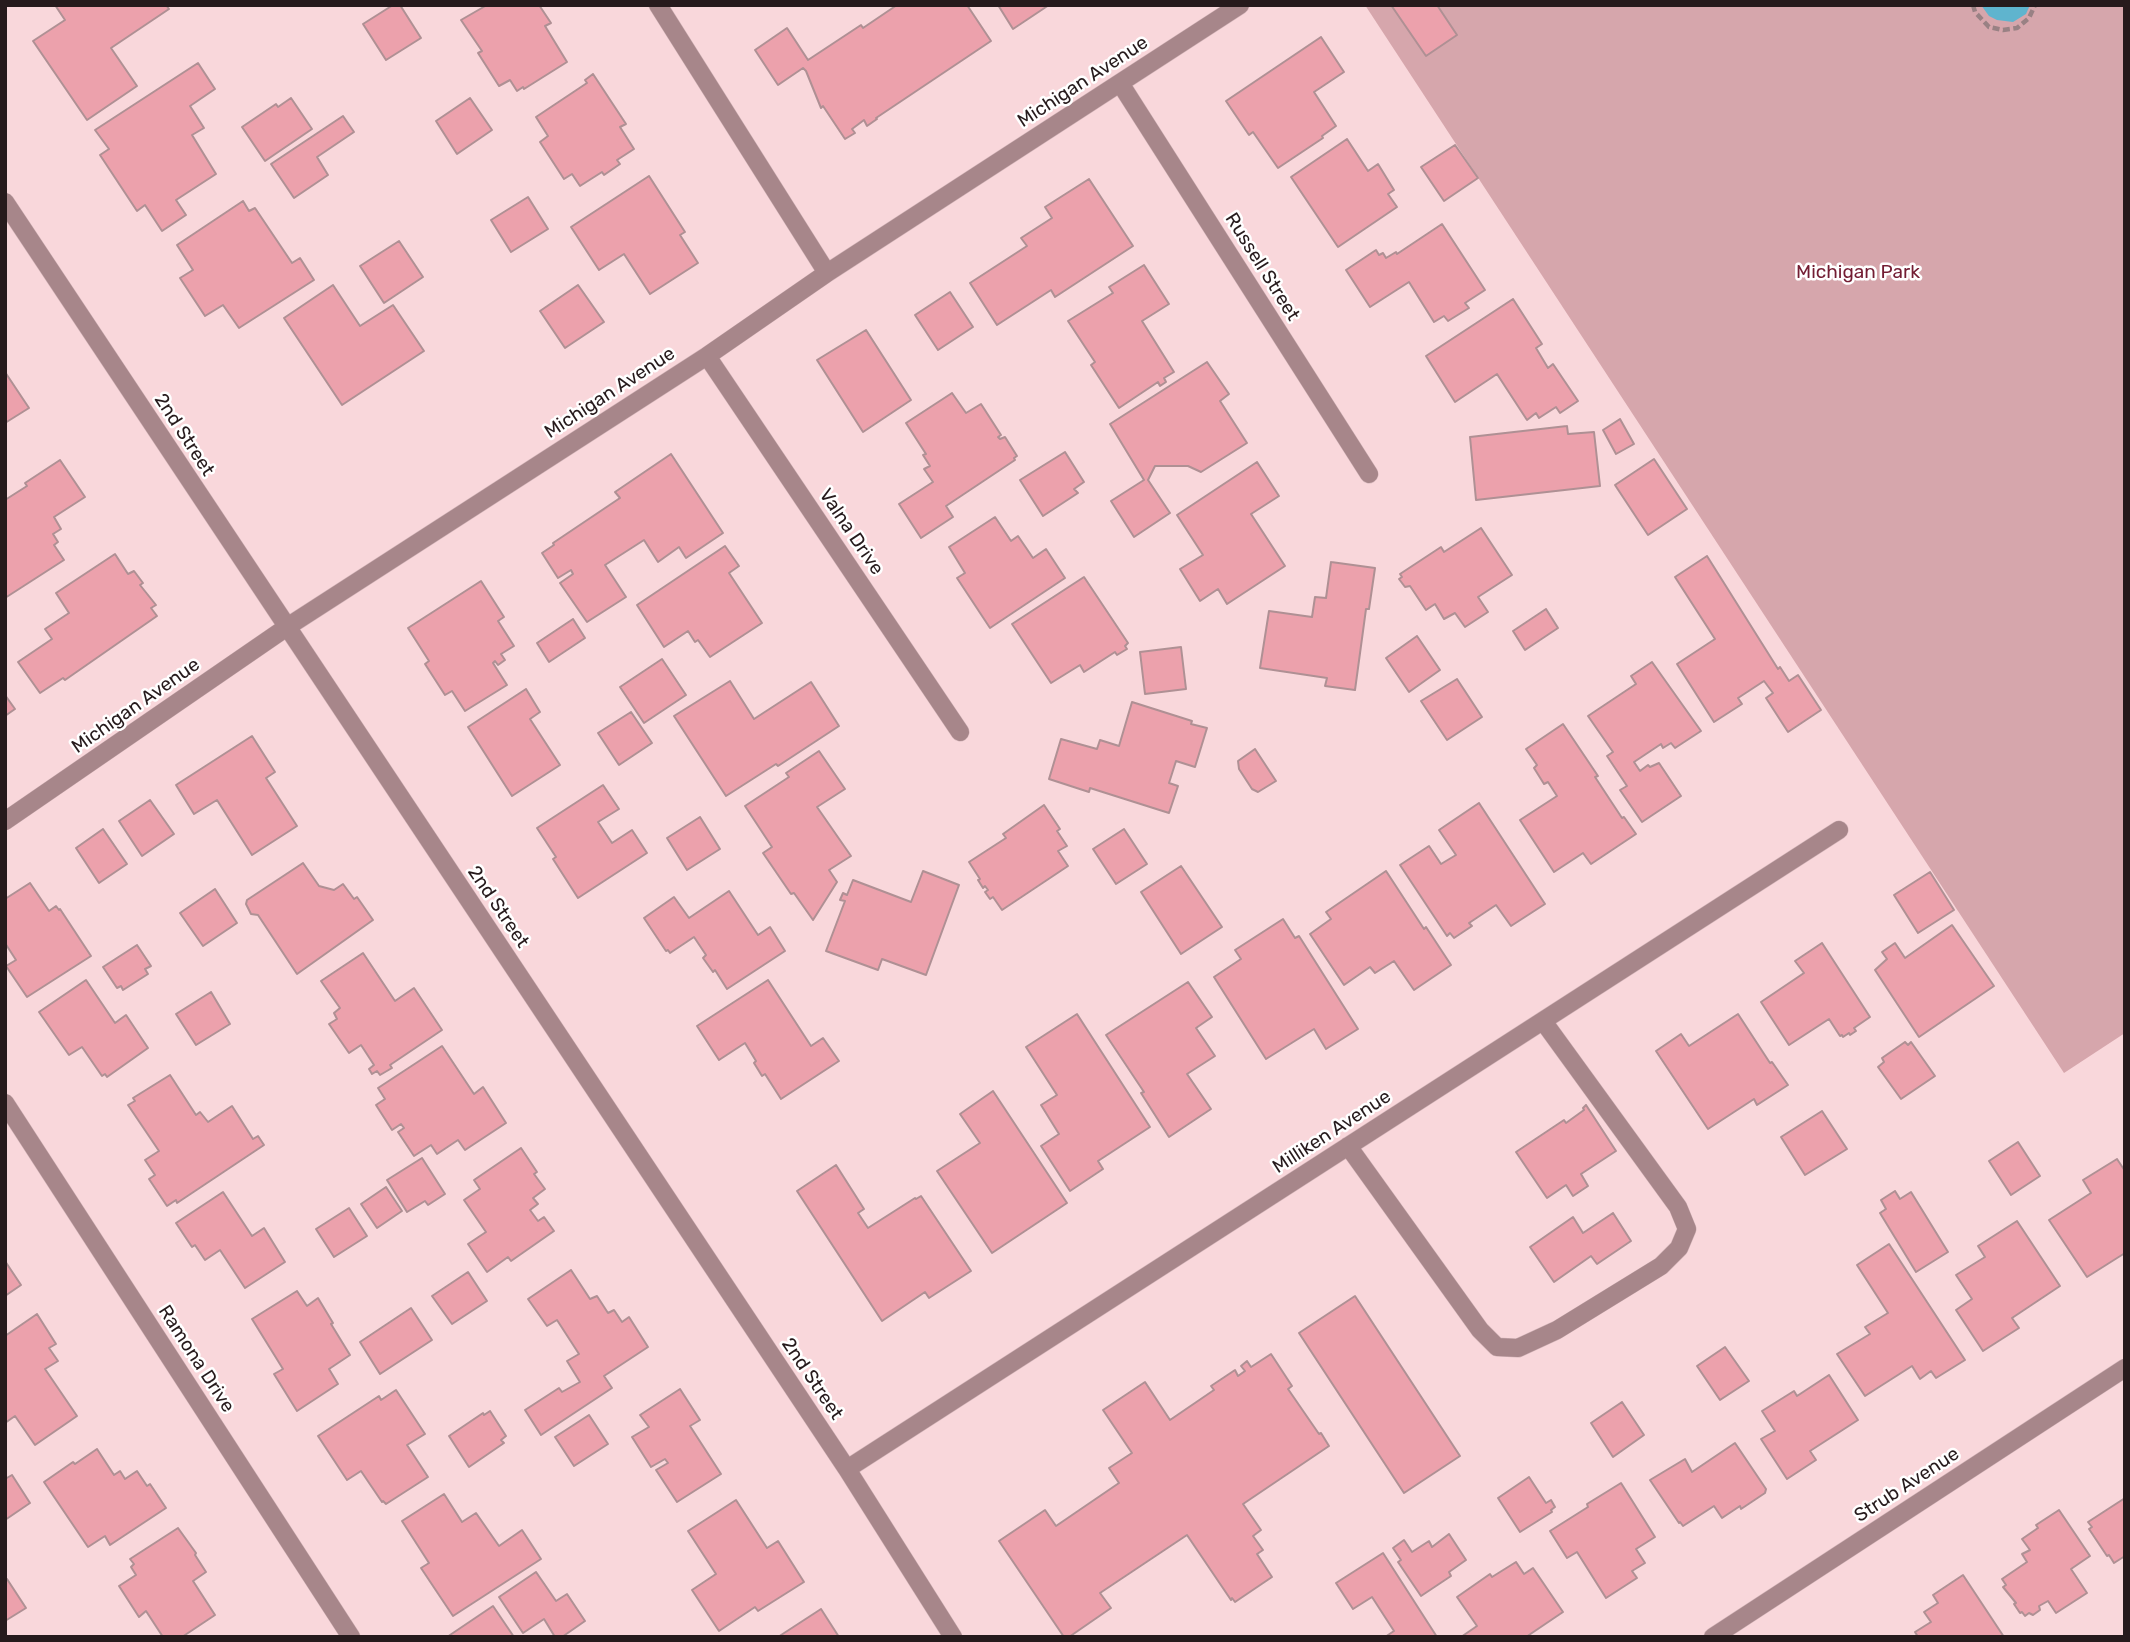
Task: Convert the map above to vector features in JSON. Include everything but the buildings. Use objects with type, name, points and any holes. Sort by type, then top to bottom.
[{"type":"street","points":[[658,5],[827,273]]},
{"type":"street","name":"Michigan Avenue","points":[[5,821],[286,627],[707,356],[827,273],[1240,5]]},
{"type":"street","name":"Russell Street","points":[[1120,83],[1369,474]]},
{"type":"street","name":"2nd Street","points":[[7,209],[847,1469],[953,1637]]},
{"type":"street","name":"Valna Drive","points":[[707,356],[960,732]]},
{"type":"street","name":"Milliken Avenue","points":[[847,1469],[1839,830]]},
{"type":"street","points":[[1348,1146],[1480,1330],[1497,1347],[1518,1348],[1557,1331],[1661,1266],[1679,1248],[1687,1229],[1678,1207],[1543,1021]]},
{"type":"street","name":"Ramona Drive","points":[[5,1103],[351,1637]]},
{"type":"street","name":"Strub Avenue","points":[[1713,1637],[2125,1368]]},
{"type":"path","points":[[1973,5],[1975,12],[1989,26],[2003,30],[2017,28],[2029,18],[2035,5]]},
{"type":"green space","name":"Michigan Park","points":[[1365,5],[2125,5],[2125,1033],[2064,1073]]},
{"type":"water","points":[[1981,5],[2030,5],[2026,14],[2013,22],[1989,16]]}]
